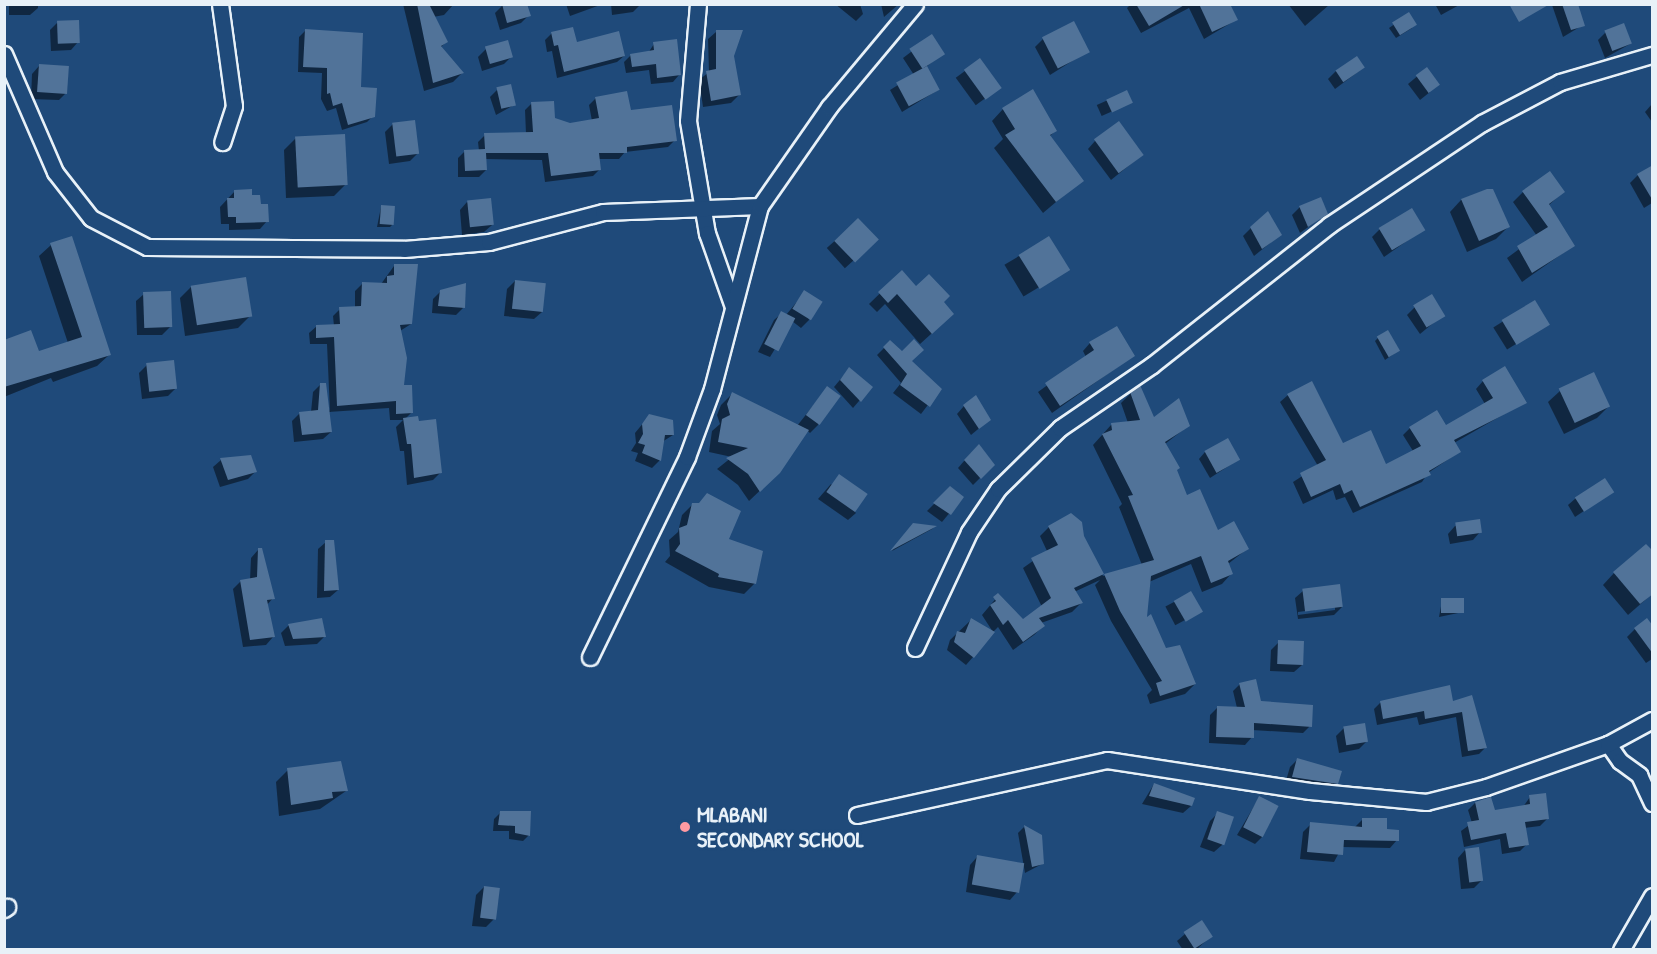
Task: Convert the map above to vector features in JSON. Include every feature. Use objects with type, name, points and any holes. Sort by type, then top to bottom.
[{"type":"street","points":[[220,4],[234,105],[222,142]]},
{"type":"street","points":[[698,4],[687,120],[706,233],[733,307]]},
{"type":"street","points":[[590,657],[687,457],[712,389],[760,206],[829,107],[915,4]]},
{"type":"street","points":[[4,54],[55,172],[91,219],[147,247],[404,249],[489,242],[603,212],[702,206],[760,206]]},
{"type":"street","points":[[915,648],[969,532],[998,489],[1060,428],[1152,365],[1329,225],[1482,123],[1560,82],[1653,56]]},
{"type":"street","points":[[857,815],[1107,760],[1310,791],[1426,802],[1486,787],[1608,744],[1653,720]]},
{"type":"street","points":[[1608,744],[1620,760],[1639,775],[1653,803]]},
{"type":"street","points":[[1621,950],[1653,896]]},
{"type":"building","points":[[417,4],[429,4],[448,42],[441,46],[464,73],[433,83]]},
{"type":"building","points":[[502,4],[527,4],[531,16],[507,23]]},
{"type":"building","points":[[1136,4],[1186,4],[1149,26]]},
{"type":"building","points":[[1199,4],[1230,4],[1238,20],[1212,32]]},
{"type":"building","points":[[1509,4],[1550,4],[1519,22]]},
{"type":"building","points":[[1562,4],[1578,4],[1585,26],[1571,30]]},
{"type":"building","points":[[1409,12],[1417,25],[1400,35],[1392,23]]},
{"type":"building","points":[[79,20],[80,43],[58,44],[57,21]]},
{"type":"building","points":[[1074,21],[1090,52],[1058,69],[1042,37]]},
{"type":"building","points":[[1624,23],[1632,44],[1612,51],[1604,31]]},
{"type":"building","points":[[573,27],[577,42],[619,31],[625,56],[564,72],[558,45],[554,46],[551,32]]},
{"type":"building","points":[[305,29],[363,33],[361,87],[377,88],[375,117],[348,125],[342,103],[333,106],[330,93],[327,94],[327,68],[303,67]]},
{"type":"building","points":[[716,30],[743,30],[734,56],[741,95],[711,101],[706,71],[716,69]]},
{"type":"building","points":[[932,34],[945,54],[922,69],[909,49]]},
{"type":"building","points":[[677,39],[681,75],[657,78],[656,64],[632,67],[630,54],[654,50],[653,42]]},
{"type":"building","points":[[508,40],[513,57],[490,64],[485,47]]},
{"type":"building","points":[[1357,56],[1365,68],[1343,82],[1335,71]]},
{"type":"building","points":[[980,58],[1002,88],[986,100],[964,70]]},
{"type":"building","points":[[39,64],[69,66],[67,94],[37,92]]},
{"type":"building","points":[[927,66],[940,90],[909,106],[896,82]]},
{"type":"building","points":[[1427,67],[1440,85],[1429,93],[1416,75]]},
{"type":"building","points":[[511,84],[516,105],[501,109],[496,87]]},
{"type":"building","points":[[1033,89],[1057,131],[1050,135],[1084,181],[1056,202],[1005,135],[1015,129],[1002,108]]},
{"type":"building","points":[[1127,90],[1133,103],[1112,112],[1106,100]]},
{"type":"building","points":[[627,91],[631,110],[672,105],[677,141],[627,147],[627,153],[599,153],[601,170],[551,176],[548,153],[486,153],[487,170],[465,171],[464,150],[485,149],[484,133],[533,132],[531,102],[554,101],[555,118],[570,123],[599,118],[595,97]]},
{"type":"building","points":[[415,120],[419,154],[396,157],[392,123]]},
{"type":"building","points":[[1119,121],[1144,155],[1119,173],[1094,139]]},
{"type":"building","points":[[345,134],[348,185],[298,188],[295,137]]},
{"type":"building","points":[[1653,165],[1653,201],[1637,174]]},
{"type":"building","points":[[1550,171],[1565,192],[1549,204],[1575,246],[1532,273],[1517,246],[1548,227],[1522,191]]},
{"type":"building","points":[[252,189],[252,195],[260,195],[261,204],[268,204],[269,222],[236,223],[236,217],[228,217],[227,198],[234,198],[234,190]]},
{"type":"building","points":[[1493,189],[1510,227],[1479,241],[1461,199]]},
{"type":"building","points":[[1321,197],[1328,214],[1308,227],[1299,206]]},
{"type":"building","points":[[491,198],[494,225],[470,227],[467,201]]},
{"type":"building","points":[[381,205],[395,206],[394,225],[380,224]]},
{"type":"building","points":[[1412,208],[1425,230],[1392,250],[1379,228]]},
{"type":"building","points":[[1268,211],[1282,235],[1262,249],[1250,227]]},
{"type":"building","points":[[858,218],[879,240],[855,263],[834,241]]},
{"type":"building","points":[[72,236],[111,355],[4,387],[4,340],[31,330],[39,351],[82,337],[50,243]]},
{"type":"building","points":[[1049,236],[1070,270],[1040,289],[1018,255]]},
{"type":"building","points":[[394,264],[418,264],[412,324],[400,325],[407,358],[404,385],[412,385],[413,413],[396,414],[396,401],[337,406],[334,337],[316,338],[316,325],[340,324],[339,307],[361,306],[362,282],[387,283],[387,276],[394,275]]},
{"type":"building","points":[[902,270],[916,286],[929,274],[950,296],[944,302],[954,314],[932,334],[897,294],[888,303],[878,292]]},
{"type":"building","points":[[246,277],[252,317],[197,325],[191,286]]},
{"type":"building","points":[[515,280],[546,283],[543,312],[512,309]]},
{"type":"building","points":[[466,283],[465,308],[438,306],[440,290]]},
{"type":"building","points":[[804,290],[823,302],[811,320],[792,309]]},
{"type":"building","points":[[171,291],[172,327],[144,328],[143,292]]},
{"type":"building","points":[[1432,294],[1445,316],[1427,328],[1413,305]]},
{"type":"building","points":[[1535,300],[1550,325],[1517,345],[1502,320]]},
{"type":"building","points":[[781,311],[795,318],[778,351],[764,344]]},
{"type":"building","points":[[1117,326],[1135,356],[1060,406],[1045,383],[1094,350],[1089,342]]},
{"type":"building","points":[[1388,330],[1400,351],[1389,357],[1377,336]]},
{"type":"building","points":[[914,339],[924,350],[912,361],[942,389],[930,407],[900,385],[907,374],[883,347],[890,340],[902,351]]},
{"type":"building","points":[[174,360],[177,389],[149,392],[146,363]]},
{"type":"building","points":[[1505,366],[1527,403],[1454,440],[1461,452],[1429,471],[1431,475],[1360,507],[1352,490],[1344,494],[1340,484],[1311,497],[1300,473],[1326,460],[1287,394],[1312,381],[1343,443],[1371,430],[1386,464],[1421,446],[1409,427],[1437,410],[1446,425],[1493,398],[1482,380]]},
{"type":"building","points":[[849,367],[873,387],[861,402],[840,380]]},
{"type":"building","points":[[1594,372],[1610,406],[1575,423],[1559,388]]},
{"type":"building","points":[[320,383],[326,383],[332,432],[302,435],[299,412],[318,410]]},
{"type":"building","points":[[1140,385],[1154,417],[1179,398],[1190,426],[1165,442],[1180,468],[1177,470],[1187,495],[1200,489],[1218,530],[1234,521],[1249,549],[1228,561],[1233,574],[1211,583],[1201,556],[1151,576],[1147,617],[1151,614],[1166,648],[1180,645],[1196,684],[1160,696],[1156,683],[1162,681],[1120,611],[1104,574],[1154,560],[1128,496],[1133,495],[1102,434],[1112,430],[1111,423],[1140,420],[1130,392]]},
{"type":"building","points":[[827,386],[841,396],[820,425],[806,415]]},
{"type":"building","points":[[732,392],[809,430],[780,473],[760,492],[748,474],[726,458],[748,448],[718,442],[722,419],[730,415],[727,404]]},
{"type":"building","points":[[976,395],[991,420],[979,429],[963,405]]},
{"type":"building","points":[[649,414],[673,420],[674,435],[665,435],[661,461],[642,453],[645,445],[638,443],[643,434],[642,424]]},
{"type":"building","points":[[418,416],[419,421],[436,419],[442,473],[414,478],[411,444],[407,444],[403,418]]},
{"type":"building","points":[[1228,438],[1240,460],[1217,473],[1204,451]]},
{"type":"building","points":[[979,444],[995,465],[981,479],[964,460]]},
{"type":"building","points":[[251,455],[257,472],[228,480],[220,458]]},
{"type":"building","points":[[839,474],[868,494],[855,512],[826,492]]},
{"type":"building","points":[[1605,478],[1614,492],[1584,512],[1575,498]]},
{"type":"building","points":[[950,486],[964,497],[951,515],[933,503]]},
{"type":"building","points":[[707,493],[741,511],[729,539],[763,551],[756,584],[718,577],[719,574],[675,551],[680,544],[679,528],[687,525],[692,503],[699,503]]},
{"type":"building","points":[[1071,513],[1082,522],[1084,536],[1104,574],[1074,588],[1083,603],[1039,618],[1045,626],[1023,642],[1008,620],[1003,625],[990,605],[996,601],[993,597],[998,593],[1023,619],[1051,598],[1031,558],[1058,545],[1048,526]]},
{"type":"building","points":[[1480,519],[1482,533],[1457,536],[1455,522]]},
{"type":"building","points":[[913,523],[937,526],[890,551]]},
{"type":"building","points":[[325,540],[334,540],[339,590],[324,591]]},
{"type":"building","points":[[1646,544],[1653,551],[1653,594],[1640,604],[1613,572]]},
{"type":"building","points":[[258,548],[262,548],[275,599],[267,600],[275,637],[250,640],[240,580],[257,577]]},
{"type":"building","points":[[1340,584],[1343,607],[1305,611],[1302,589]]},
{"type":"building","points":[[1191,591],[1203,612],[1186,622],[1174,601]]},
{"type":"building","points":[[1441,598],[1464,598],[1464,613],[1441,613]]},
{"type":"building","points":[[322,618],[326,637],[293,639],[288,624]]},
{"type":"building","points":[[971,618],[995,632],[974,658],[954,642],[957,631],[965,633]]},
{"type":"building","points":[[1647,618],[1653,626],[1653,654],[1634,628]]},
{"type":"building","points":[[1278,640],[1304,641],[1303,665],[1277,664]]},
{"type":"building","points":[[1256,679],[1261,701],[1313,705],[1312,727],[1254,723],[1254,738],[1216,737],[1217,706],[1245,707],[1239,683]]},
{"type":"building","points":[[1450,685],[1453,701],[1472,695],[1487,748],[1468,751],[1462,712],[1425,719],[1424,711],[1383,719],[1380,701]]},
{"type":"building","points":[[1365,723],[1368,742],[1346,745],[1343,726]]},
{"type":"building","points":[[1297,758],[1342,771],[1338,784],[1292,777]]},
{"type":"building","points":[[341,761],[348,791],[332,792],[333,798],[291,805],[287,768]]},
{"type":"building","points":[[1154,783],[1195,798],[1192,806],[1149,796]]},
{"type":"building","points":[[1546,793],[1549,819],[1525,822],[1529,845],[1509,848],[1506,833],[1471,840],[1467,822],[1479,820],[1475,802],[1491,797],[1495,810],[1530,804],[1529,795]]},
{"type":"building","points":[[1259,796],[1279,806],[1263,837],[1243,827]]},
{"type":"building","points":[[500,811],[531,811],[530,836],[515,833],[515,826],[498,825]]},
{"type":"building","points":[[1217,811],[1234,817],[1224,845],[1207,839]]},
{"type":"building","points":[[1362,818],[1387,818],[1387,829],[1399,830],[1399,841],[1344,840],[1343,855],[1307,852],[1310,822],[1362,827]]},
{"type":"building","points":[[1024,825],[1042,835],[1044,864],[1032,867]]},
{"type":"building","points":[[1479,847],[1483,881],[1469,882],[1465,849]]},
{"type":"building","points":[[977,855],[1024,863],[1019,893],[972,885]]},
{"type":"building","points":[[484,886],[500,888],[496,920],[480,918]]},
{"type":"building","points":[[1202,920],[1213,937],[1194,949],[1184,932]]},
{"type":"place","name":"MLABANI SECONDARY SCHOOL","points":[[685,827]]}]
